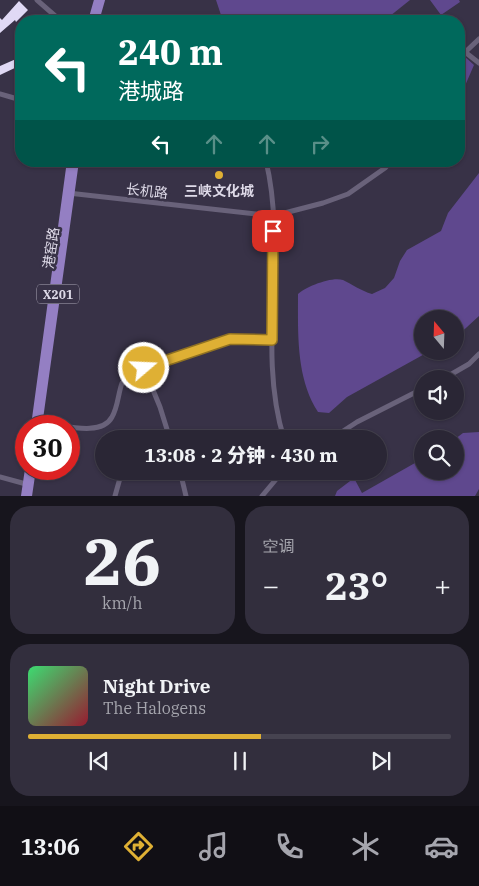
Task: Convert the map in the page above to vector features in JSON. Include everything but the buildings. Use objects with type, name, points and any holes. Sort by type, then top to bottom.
[{"type":"main road","points":[[93,15],[97,0]]},
{"type":"main road","points":[[98,15],[102,0]]},
{"type":"main road","name":"港窑路","points":[[40,415],[69,193],[70,167]]},
{"type":"main road","name":"港窑路","points":[[36,415],[69,193],[75,167]]},
{"type":"main road","points":[[24,496],[27,480]]},
{"type":"main road","points":[[29,496],[31,480]]},
{"type":"street","points":[[37,0],[54,15]]},
{"type":"street","points":[[479,39],[465,52],[479,63]]},
{"type":"street","points":[[0,94],[15,98]]},
{"type":"street","points":[[267,167],[273,216],[272,378],[281,430]]},
{"type":"street","name":"长机路","points":[[69,193],[273,216],[323,203],[348,194],[386,167]]},
{"type":"street","points":[[80,427],[90,428],[106,424],[112,418],[115,411],[122,383],[144,368],[230,339],[272,340]]},
{"type":"street","points":[[459,370],[469,364],[479,354]]},
{"type":"street","points":[[144,368],[167,430]]},
{"type":"street","points":[[345,430],[414,393]]},
{"type":"street","points":[[0,477],[26,484]]},
{"type":"street","points":[[116,496],[120,480]]},
{"type":"street","points":[[182,480],[186,496]]},
{"type":"street","points":[[262,496],[275,480]]},
{"type":"shaded area","points":[[216,0],[410,0],[391,15],[221,15]]},
{"type":"shaded area","points":[[430,0],[459,0],[460,2],[441,15]]},
{"type":"shaded area","points":[[465,57],[474,65],[465,86]]},
{"type":"shaded area","points":[[479,173],[479,316],[464,330],[464,310],[414,310],[414,360],[347,397],[329,413],[318,412],[311,399],[302,370],[298,294],[312,285],[338,279],[372,294],[385,288],[394,278],[400,261],[407,250],[441,231],[448,213]]},
{"type":"shaded area","points":[[479,432],[479,489],[475,496],[335,496],[337,491],[351,480],[355,480],[362,493],[414,464],[414,480],[464,480],[464,433]]},
{"type":"place","name":"三峡文化城","points":[[219,175]]},
{"type":"route","points":[[144,368],[230,339],[252,338],[272,340],[273,231]]}]
